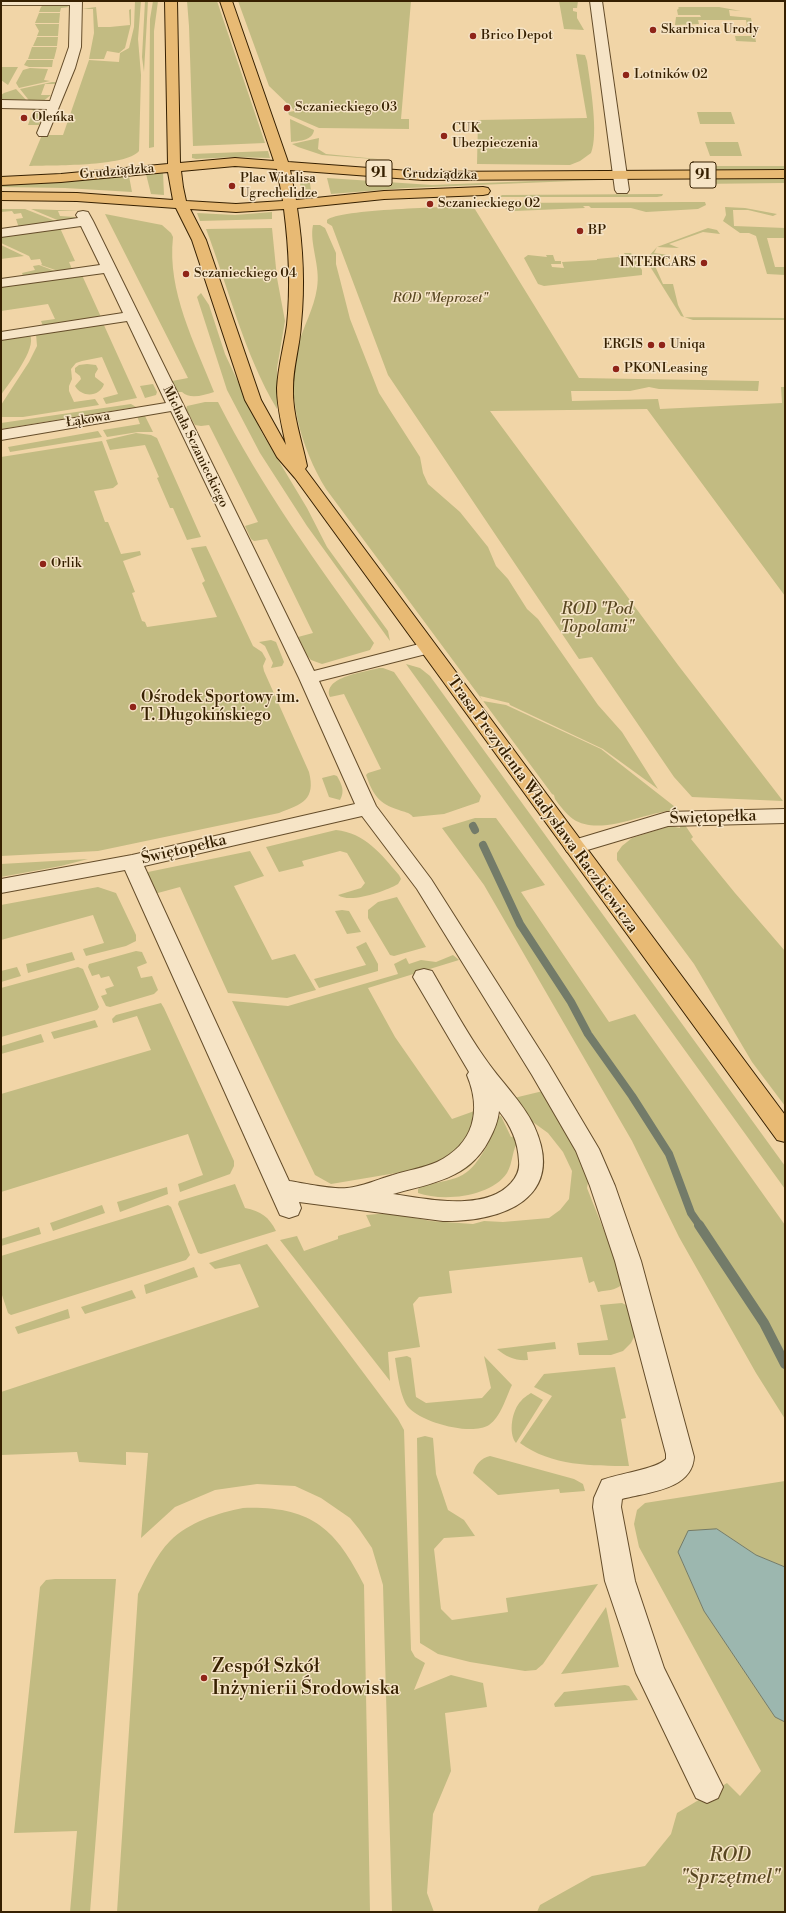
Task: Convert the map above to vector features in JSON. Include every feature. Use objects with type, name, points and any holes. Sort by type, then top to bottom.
[{"type":"main road","name":"Trasa Prezydenta Władysława Raczkiewicza","points":[[171,1],[174,167],[176,187],[181,205],[204,254],[253,400],[285,457],[302,475],[320,504],[785,1133]]},
{"type":"main road","name":"Trasa Prezydenta Władysława Raczkiewicza","points":[[226,1],[284,166],[288,187],[296,277],[294,325],[287,366],[285,389],[293,444],[302,475]]},
{"type":"main road","name":"Grudziądzka","points":[[1,181],[61,178],[235,162],[423,176],[785,174]]},
{"type":"main road","points":[[607,190],[638,190]]},
{"type":"main road","name":"Grudziądzka","points":[[1,196],[77,197],[236,208],[289,205],[390,194],[497,191]]},
{"type":"street","points":[[596,1],[622,190]]},
{"type":"street","points":[[1,2],[76,2],[75,47],[69,68],[43,133]]},
{"type":"street","points":[[1,104],[54,105]]},
{"type":"street","name":"Michała Sczanieckiego","points":[[1,233],[84,218],[308,678],[367,808],[416,871],[588,1149],[600,1177],[638,1294],[680,1454],[678,1466],[674,1470],[654,1479],[624,1484],[612,1489],[608,1498],[608,1514],[620,1581],[650,1673],[707,1787]]},
{"type":"street","points":[[1,283],[108,268]]},
{"type":"street","points":[[1,336],[132,316]]},
{"type":"street","name":"Łąkowa","points":[[1,435],[175,406]]},
{"type":"street","points":[[308,678],[427,648]]},
{"type":"street","name":"Świętopełka","points":[[1,886],[132,862],[367,808]]},
{"type":"street","name":"Świętopełka","points":[[574,847],[667,819],[785,816]]},
{"type":"street","points":[[132,862],[285,1199],[348,1198],[456,1212],[469,1212],[490,1208],[513,1197],[521,1189],[531,1172],[532,1150],[529,1139],[518,1120],[482,1074],[423,977],[481,1079],[488,1101],[485,1126],[474,1148],[455,1165],[348,1198]]},
{"type":"green space","points":[[135,1],[141,1],[138,39],[141,75],[139,151],[131,156],[104,163],[29,166],[42,135],[63,135],[89,60],[119,62],[120,53],[129,48],[134,27]]},
{"type":"green space","points":[[145,1],[148,1],[144,72],[142,57]]},
{"type":"green space","points":[[153,1],[158,1],[154,31],[154,147],[149,148],[150,19]]},
{"type":"green space","points":[[187,1],[217,1],[265,143],[193,146]]},
{"type":"green space","points":[[238,1],[411,1],[401,119],[409,119],[409,129],[319,128],[289,115],[288,112],[295,111],[269,86]]},
{"type":"green space","points":[[559,1],[578,1],[577,8],[573,8],[573,11],[577,12],[577,18],[584,30],[564,29]]},
{"type":"green space","points":[[44,4],[65,5],[69,7],[61,8],[60,12],[39,12]]},
{"type":"green space","points":[[96,7],[98,27],[130,25],[129,10],[131,9],[131,24],[125,48],[119,53],[107,51],[104,59],[89,59],[94,33],[93,9],[82,9]]},
{"type":"green space","points":[[678,7],[719,7],[741,11],[729,10],[730,16],[751,18],[752,23],[747,26],[746,20],[698,20],[699,24],[675,25],[676,17],[701,17],[700,15],[678,15]]},
{"type":"green space","points":[[39,13],[60,13],[59,23],[35,23]]},
{"type":"green space","points":[[35,24],[59,24],[58,36],[37,36],[39,31]]},
{"type":"green space","points":[[749,29],[754,31],[756,42],[736,41],[735,36],[751,36]]},
{"type":"green space","points":[[37,37],[58,37],[57,46],[33,46]]},
{"type":"green space","points":[[32,47],[57,47],[54,59],[28,59]]},
{"type":"green space","points":[[576,54],[585,55],[587,61],[594,122],[593,145],[591,153],[580,161],[570,165],[477,164],[478,120],[587,118]]},
{"type":"green space","points":[[27,60],[53,60],[52,67],[29,67],[24,65]]},
{"type":"green space","points":[[1,67],[18,67],[8,85],[1,80]]},
{"type":"green space","points":[[30,68],[48,69],[44,80],[50,81],[19,88],[16,83],[23,70]]},
{"type":"green space","points":[[52,82],[56,82],[55,84],[45,84],[41,95],[51,95],[42,102],[31,103],[20,89]]},
{"type":"green space","points":[[16,89],[28,102],[1,102],[1,95]]},
{"type":"green space","points":[[32,108],[43,112],[39,125],[28,125],[33,111]]},
{"type":"green space","points":[[697,112],[731,112],[735,124],[700,124]]},
{"type":"green space","points":[[290,119],[314,130],[311,136],[306,139],[291,142]]},
{"type":"green space","points":[[319,138],[318,149],[326,154],[398,161],[322,155],[292,144]]},
{"type":"green space","points":[[705,142],[738,142],[742,156],[710,156]]},
{"type":"green space","points":[[268,151],[270,158],[192,158],[192,154]]},
{"type":"green space","points":[[711,166],[785,166],[785,169],[713,170]]},
{"type":"green space","points":[[163,172],[164,195],[151,194],[146,174]]},
{"type":"green space","points":[[299,175],[309,177],[312,196],[302,197]]},
{"type":"green space","points":[[129,176],[132,192],[65,188],[1,187],[1,185],[68,182]]},
{"type":"green space","points":[[327,178],[432,185],[597,180],[406,188],[331,194]]},
{"type":"green space","points":[[785,178],[785,183],[695,184],[693,179]]},
{"type":"green space","points":[[663,194],[662,196],[657,197],[499,197],[502,195]]},
{"type":"green space","points":[[705,202],[706,205],[698,209],[646,212],[631,208],[591,208],[589,206],[583,206],[585,208],[514,211],[506,209],[500,203]]},
{"type":"green space","points":[[473,206],[579,378],[759,381],[758,391],[659,389],[649,387],[630,391],[571,391],[572,401],[658,399],[660,409],[782,403],[781,387],[785,387],[785,596],[647,409],[490,411],[678,665],[783,801],[692,797],[674,777],[592,657],[579,659],[388,375],[332,226],[327,223],[327,220],[336,216],[372,211]]},
{"type":"green space","points":[[725,207],[745,208],[777,214],[773,216],[748,210],[733,210],[734,226],[785,228],[785,238],[767,238],[775,267],[785,267],[785,275],[767,274],[756,236],[749,233],[740,233],[723,221],[726,215]]},
{"type":"green space","points":[[1,209],[25,209],[58,222],[19,228],[16,219],[23,218],[21,213],[14,214],[12,211],[1,212]]},
{"type":"green space","points":[[31,209],[82,211],[58,211],[60,216],[75,217],[76,220],[62,222]]},
{"type":"green space","points":[[272,212],[272,219],[200,221],[197,213],[235,215]]},
{"type":"green space","points":[[105,214],[162,225],[171,233],[173,237],[172,257],[174,278],[178,297],[191,336],[214,392],[189,396],[182,392],[177,392],[172,381],[188,378]]},
{"type":"green space","points":[[313,225],[320,225],[325,228],[336,253],[336,264],[350,319],[379,393],[420,457],[423,473],[428,484],[460,512],[488,547],[496,566],[508,579],[527,609],[538,619],[598,705],[622,732],[658,789],[603,749],[510,705],[509,703],[480,696],[326,489],[309,456],[303,438],[298,420],[293,383],[294,364],[298,346],[316,296],[318,272],[312,239]]},
{"type":"green space","points":[[60,228],[75,261],[69,262],[72,269],[58,271],[41,265],[40,259],[31,260],[29,256],[1,243],[1,236]]},
{"type":"green space","points":[[272,228],[277,278],[285,321],[277,368],[277,409],[265,388],[246,344],[206,229]]},
{"type":"green space","points":[[708,228],[717,230],[720,234],[703,232],[669,244],[679,248],[657,247]]},
{"type":"green space","points":[[1,245],[24,256],[1,259]]},
{"type":"green space","points":[[657,247],[654,253],[669,255],[668,259],[652,259],[663,284],[673,284],[678,305],[684,317],[681,316],[651,268],[649,256]]},
{"type":"green space","points":[[624,253],[631,253],[642,270],[642,275],[544,286],[538,284],[524,258],[528,255],[547,257],[546,255],[553,255],[555,261],[561,261],[561,264],[551,264],[552,267],[564,268],[562,262],[618,257],[618,255],[625,255]]},
{"type":"green space","points":[[39,265],[55,271],[23,276],[22,273],[35,270],[33,266]]},
{"type":"green space","points":[[81,273],[101,317],[43,326],[41,321],[55,319],[48,304],[1,311],[1,285]]},
{"type":"green space","points":[[201,293],[209,305],[225,354],[262,433],[307,508],[327,547],[388,631],[390,641],[307,526],[260,453],[227,390],[197,297]]},
{"type":"green space","points":[[684,317],[785,318],[785,320],[693,320]]},
{"type":"green space","points":[[103,323],[137,398],[106,404],[103,398],[118,394],[102,357],[76,363],[71,369],[72,379],[69,386],[69,391],[74,402],[95,399],[99,405],[23,417],[1,417],[1,405],[29,362],[37,346],[36,334]]},
{"type":"green space","points":[[30,335],[30,349],[16,374],[1,395],[1,339]]},
{"type":"green space","points":[[79,365],[96,365],[98,369],[95,377],[104,384],[95,394],[82,393],[75,386],[81,379],[75,372],[75,368]]},
{"type":"green space","points":[[153,384],[157,392],[156,395],[145,398],[140,386]]},
{"type":"green space","points":[[205,402],[218,402],[271,495],[311,555],[374,643],[370,650],[322,664],[311,660],[306,654],[298,637],[313,633],[267,539],[254,541],[251,539],[245,526],[258,522],[209,425],[195,425],[186,410],[187,406]]},
{"type":"green space","points":[[131,404],[136,407],[1,429],[1,423]]},
{"type":"green space","points":[[137,416],[145,416],[153,432],[138,432],[107,437],[103,430],[140,424]]},
{"type":"green space","points":[[98,431],[102,437],[10,452],[8,447]]},
{"type":"green space","points":[[136,433],[151,435],[157,438],[201,537],[187,540],[173,508],[170,508],[157,478],[159,477],[145,445],[110,450],[106,440]]},
{"type":"green space","name":"Ośrodek Sportowy im. T. Długokińskiego","points":[[102,441],[118,484],[113,488],[94,491],[105,522],[108,522],[121,554],[140,551],[141,555],[123,561],[135,592],[132,593],[142,621],[145,622],[147,627],[217,617],[202,583],[205,581],[191,548],[206,546],[253,646],[262,652],[266,659],[263,666],[264,671],[309,772],[311,781],[309,795],[305,800],[294,807],[279,813],[98,851],[1,856],[1,457]]},
{"type":"green space","points":[[271,640],[276,642],[284,662],[282,666],[271,668],[273,663],[265,646],[259,642]]},
{"type":"green space","points":[[406,664],[420,668],[430,676],[785,1166],[785,1189]]},
{"type":"green space","points":[[379,668],[394,672],[481,796],[479,802],[444,814],[413,817],[408,813],[386,805],[374,793],[366,775],[381,769],[344,694],[330,697],[329,690],[338,680],[346,676]]},
{"type":"green space","points":[[483,701],[506,705],[601,749],[679,810],[653,814],[611,825],[597,826],[584,824],[573,819],[555,799],[554,795]]},
{"type":"green space","points":[[334,775],[337,776],[342,788],[340,800],[329,797],[322,778]]},
{"type":"green space","points":[[475,818],[496,818],[545,885],[521,892],[609,1022],[635,1014],[785,1225],[785,1419],[756,1373],[679,1237],[632,1141],[484,885],[442,828]]},
{"type":"green space","points":[[680,825],[685,825],[693,837],[691,839],[785,951],[785,1106],[752,1062],[694,964],[617,860],[617,853],[622,846],[632,838],[670,826],[680,828]]},
{"type":"green space","points":[[336,830],[356,835],[379,852],[399,875],[401,879],[398,884],[368,896],[351,898],[344,897],[338,895],[361,888],[365,883],[347,853],[340,851],[302,861],[304,866],[279,872],[266,847]]},
{"type":"green space","points":[[250,851],[264,876],[234,886],[272,960],[295,954],[316,990],[287,998],[228,993],[180,887],[154,894],[147,874],[148,872]]},
{"type":"green space","points":[[88,859],[61,866],[1,877],[1,864]]},
{"type":"green space","points":[[98,887],[116,893],[136,935],[136,941],[126,946],[86,956],[83,949],[104,943],[93,915],[1,940],[1,905]]},
{"type":"green space","points":[[397,897],[426,947],[394,956],[390,955],[368,918],[368,910],[378,902]]},
{"type":"green space","points":[[335,911],[349,911],[361,932],[347,934]]},
{"type":"green space","points":[[366,942],[378,964],[378,971],[319,988],[314,979],[366,965],[356,947]]},
{"type":"green space","points":[[136,951],[142,952],[147,963],[137,967],[141,978],[152,976],[158,990],[154,994],[110,1007],[106,1006],[101,996],[107,994],[105,989],[114,986],[109,976],[101,978],[99,974],[92,976],[88,967],[89,964]]},
{"type":"green space","points":[[72,952],[75,960],[28,973],[26,964]]},
{"type":"green space","points":[[453,955],[459,960],[368,988],[395,1037],[452,1119],[480,1109],[459,1156],[420,1169],[331,1184],[315,1175],[232,1001],[288,1006],[398,974],[394,964],[406,958],[409,964],[421,960],[436,962]]},
{"type":"green space","points":[[17,967],[21,976],[1,982],[1,971]]},
{"type":"green space","points":[[78,967],[83,969],[99,1007],[97,1010],[1,1037],[1,988]]},
{"type":"green space","points":[[161,1003],[234,1161],[234,1166],[230,1174],[180,1192],[178,1184],[203,1175],[188,1134],[1,1192],[1,1094],[151,1050],[137,1016],[113,1023],[112,1019],[116,1015]]},
{"type":"green space","points":[[95,1020],[98,1027],[54,1039],[51,1032]]},
{"type":"green space","points":[[41,1034],[44,1042],[1,1054],[1,1046]]},
{"type":"green space","points":[[543,1091],[591,1165],[587,1188],[624,1281],[619,1287],[598,1292],[594,1281],[589,1283],[582,1257],[449,1271],[452,1293],[419,1297],[413,1304],[420,1347],[388,1352],[390,1381],[280,1240],[297,1236],[304,1251],[338,1239],[338,1236],[371,1226],[366,1215],[389,1213],[431,1221],[473,1224],[484,1221],[503,1222],[549,1218],[560,1210],[569,1199],[572,1171],[563,1152],[548,1133],[530,1120],[514,1098]]},
{"type":"green space","points":[[501,1116],[511,1137],[516,1136],[519,1139],[515,1147],[509,1169],[500,1181],[490,1188],[453,1197],[428,1196],[418,1193],[418,1189],[422,1186],[455,1178],[463,1175],[469,1170],[482,1154],[489,1142],[488,1140],[475,1161],[463,1171],[449,1176],[418,1183],[490,1119]]},
{"type":"green space","points":[[235,1184],[245,1208],[264,1215],[276,1231],[201,1254],[198,1253],[178,1204],[179,1201]]},
{"type":"green space","points":[[167,1187],[168,1194],[120,1212],[117,1202]]},
{"type":"green space","points":[[102,1205],[105,1213],[53,1231],[50,1223]]},
{"type":"green space","points":[[168,1205],[171,1207],[190,1255],[186,1260],[11,1315],[8,1313],[1,1292],[1,1256]]},
{"type":"green space","points":[[39,1227],[41,1234],[1,1246],[1,1239]]},
{"type":"green space","points":[[267,1244],[398,1419],[404,1430],[411,1650],[415,1657],[425,1663],[414,1690],[451,1675],[483,1683],[487,1707],[445,1713],[451,1771],[433,1814],[427,1893],[434,1912],[392,1912],[383,1585],[372,1548],[350,1518],[321,1498],[295,1486],[257,1484],[215,1490],[175,1507],[141,1538],[148,1453],[126,1452],[126,1465],[79,1462],[77,1452],[1,1455],[1,1392],[259,1307],[240,1264],[215,1269],[209,1263]]},
{"type":"green space","points":[[194,1267],[198,1277],[146,1294],[144,1285]]},
{"type":"green space","points":[[132,1290],[136,1298],[85,1314],[81,1307]]},
{"type":"green space","points":[[622,1303],[628,1306],[635,1335],[631,1343],[623,1351],[611,1355],[579,1355],[577,1343],[608,1340],[600,1305]]},
{"type":"green space","points":[[68,1309],[70,1318],[18,1334],[15,1327]]},
{"type":"green space","points":[[555,1342],[556,1349],[527,1352],[528,1360],[511,1358],[497,1349]]},
{"type":"green space","points":[[407,1356],[411,1358],[416,1397],[426,1403],[482,1398],[491,1388],[484,1356],[512,1385],[500,1412],[489,1425],[471,1429],[436,1423],[425,1419],[409,1408],[403,1398],[395,1358]]},
{"type":"green space","points":[[615,1367],[626,1418],[621,1419],[629,1466],[601,1466],[573,1463],[545,1456],[532,1451],[520,1443],[552,1396],[534,1387],[544,1374]]},
{"type":"green space","points":[[531,1393],[543,1400],[516,1443],[512,1433],[513,1416],[518,1405]]},
{"type":"green space","points":[[425,1436],[433,1438],[436,1474],[448,1510],[464,1520],[475,1536],[444,1538],[434,1549],[441,1609],[452,1620],[508,1612],[506,1598],[598,1584],[543,1664],[536,1670],[525,1671],[470,1662],[438,1654],[420,1643],[417,1438]]},
{"type":"green space","points":[[490,1456],[574,1479],[583,1484],[585,1491],[560,1493],[559,1489],[498,1495],[473,1473],[479,1462]]},
{"type":"green space","name":"ROD \"Sprzętmel\"","points":[[785,1481],[785,1567],[756,1555],[717,1529],[678,1552],[704,1611],[775,1717],[785,1722],[785,1912],[537,1912],[540,1905],[592,1876],[645,1866],[671,1834],[677,1813],[727,1783],[740,1796],[761,1771],[639,1547],[634,1524],[637,1510],[645,1503]]},
{"type":"green space","points":[[243,1508],[266,1508],[286,1511],[303,1516],[318,1524],[331,1535],[342,1548],[364,1585],[370,1912],[117,1912],[138,1594],[160,1553],[178,1534],[204,1519]]},
{"type":"green space","points":[[116,1579],[90,1912],[70,1912],[77,1831],[14,1833],[40,1587],[46,1580]]},
{"type":"green space","points":[[606,1607],[619,1667],[561,1674]]},
{"type":"green space","points":[[625,1685],[629,1686],[638,1700],[555,1707],[554,1704],[564,1692]]},
{"type":"water","points":[[717,1529],[756,1555],[785,1567],[785,1722],[775,1717],[704,1611],[678,1552],[688,1531]]},
{"type":"waterway","points":[[473,826],[475,830]]},
{"type":"waterway","points":[[483,845],[520,924],[571,1002],[588,1034],[632,1096],[669,1154],[691,1213],[700,1226]]},
{"type":"waterway","points":[[699,1225],[764,1323],[785,1364]]},
{"type":"place","name":"Skarbnica Urody","points":[[653,30]]},
{"type":"place","name":"Brico Depot","points":[[473,36]]},
{"type":"place","name":"Lotników 02","points":[[626,75]]},
{"type":"place","name":"Sczanieckiego 03","points":[[287,108]]},
{"type":"place","name":"Oleńka","points":[[24,118]]},
{"type":"place","name":"CUK Ubezpieczenia","points":[[444,136]]},
{"type":"place","name":"Plac Witalisa Ugrechelidze","points":[[232,186]]},
{"type":"place","name":"Sczanieckiego 02","points":[[430,204]]},
{"type":"place","name":"BP","points":[[580,231]]},
{"type":"place","name":"INTERCARS","points":[[704,263]]},
{"type":"place","name":"Sczanieckiego 04","points":[[186,274]]},
{"type":"place","name":"ERGIS","points":[[651,345]]},
{"type":"place","name":"Uniqa","points":[[662,345]]},
{"type":"place","name":"PKONLeasing","points":[[616,369]]},
{"type":"place","name":"Orlik","points":[[43,564]]},
{"type":"place","name":"Ośrodek Sportowy im. T. Długokińskiego","points":[[133,707]]},
{"type":"place","name":"Zespół Szkół Inżynierii Środowiska","points":[[204,1678]]},
{"type":"park label","name":"ROD \"Meprozet\"","points":[[440,299]]},
{"type":"park label","name":"ROD \"Pod Topolami\"","points":[[597,619]]}]
